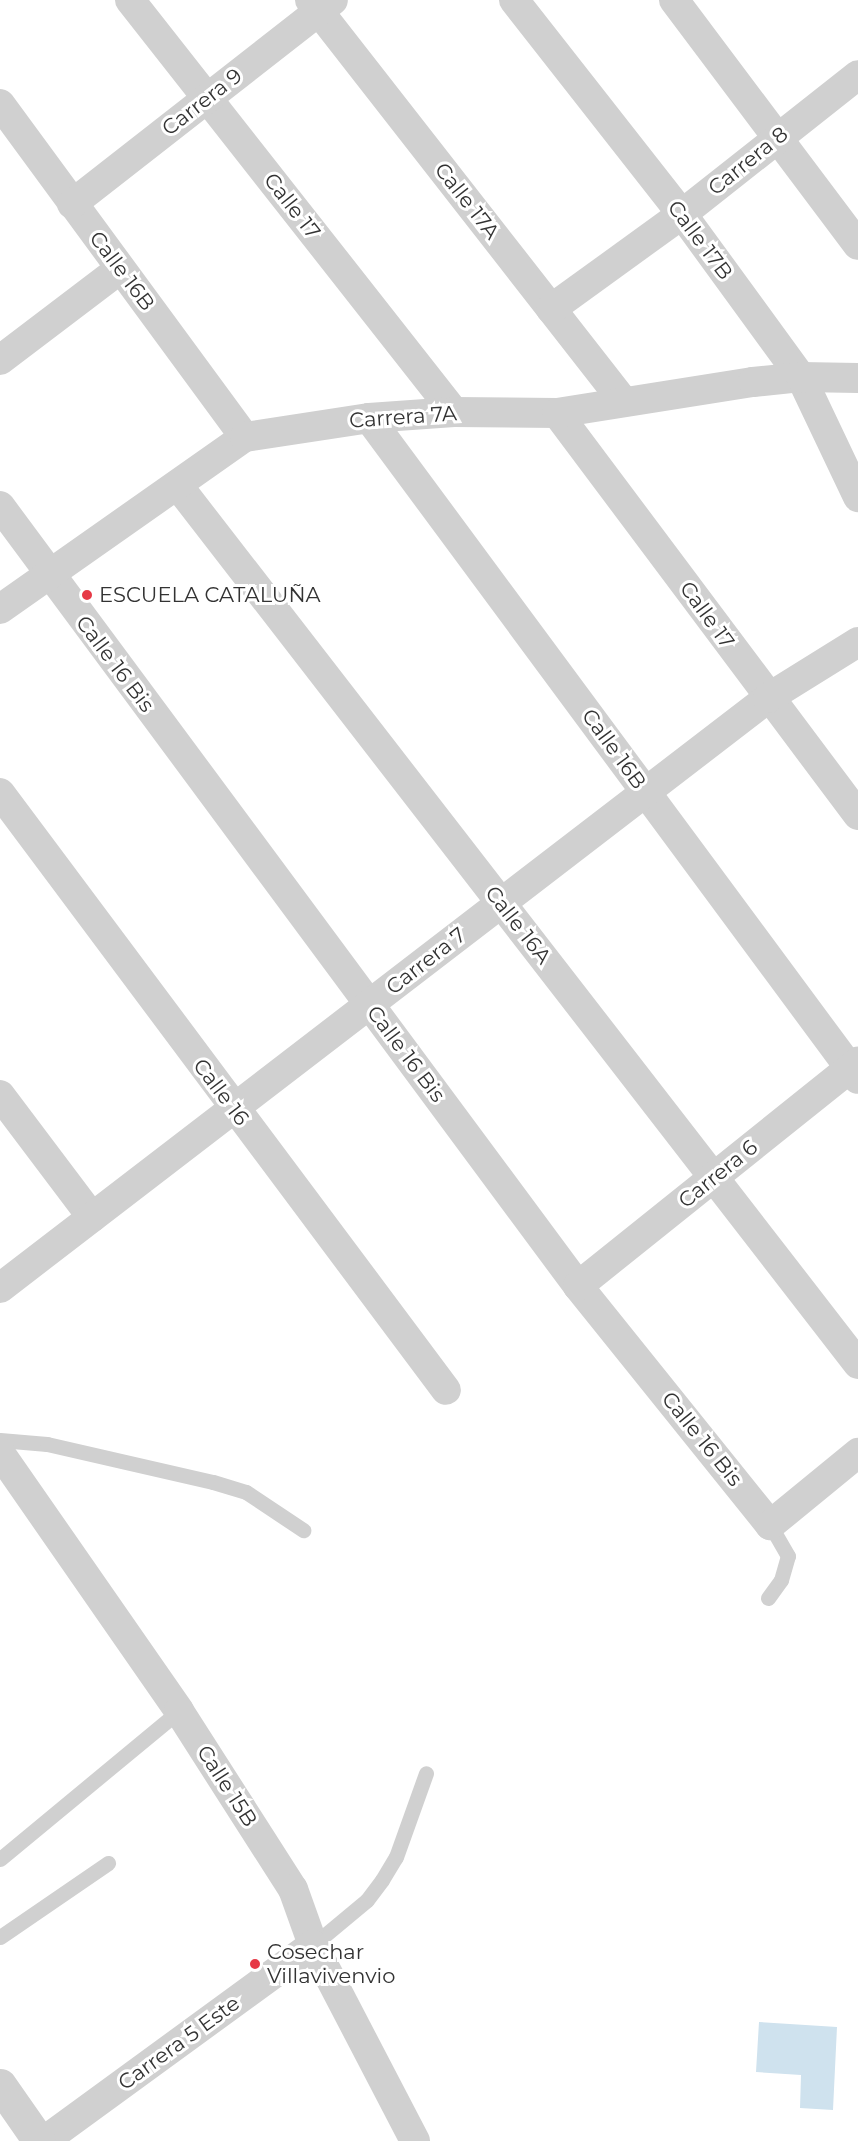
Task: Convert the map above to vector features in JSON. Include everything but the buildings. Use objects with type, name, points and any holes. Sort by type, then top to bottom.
[{"type":"street","name":"Calle 17","points":[[130,0],[454,412]]},
{"type":"street","name":"Calle 17B","points":[[514,0],[682,214],[801,377],[858,497]]},
{"type":"street","points":[[674,0],[858,245]]},
{"type":"street","name":"Carrera 9","points":[[72,204],[207,98],[320,4]]},
{"type":"street","name":"Calle 17A","points":[[320,4],[550,309],[624,402]]},
{"type":"street","name":"Carrera 8","points":[[550,309],[682,214],[858,75]]},
{"type":"street","name":"Calle 16B","points":[[0,104],[245,438]]},
{"type":"street","points":[[0,360],[120,269]]},
{"type":"street","name":"Carrera 7A","points":[[0,609],[179,487],[245,438],[369,418],[454,412],[557,413],[801,377],[858,378]]},
{"type":"street","name":"Calle 17","points":[[557,413],[768,698],[858,815]]},
{"type":"street","name":"Calle 16B","points":[[369,418],[855,1070]]},
{"type":"street","name":"Calle 16A","points":[[179,487],[858,1364]]},
{"type":"street","points":[[0,506],[50,576]]},
{"type":"street","name":"Calle 16 Bis","points":[[50,576],[578,1286],[770,1524]]},
{"type":"street","name":"Carrera 7","points":[[0,1288],[768,698],[858,642]]},
{"type":"street","name":"Calle 16","points":[[0,793],[233,1109],[446,1390]]},
{"type":"street","name":"Carrera 6","points":[[578,1286],[855,1070]]},
{"type":"street","points":[[0,1095],[92,1217]]},
{"type":"street","name":"Calle 15B","points":[[0,1453],[178,1712],[293,1889],[314,1945],[415,2141]]},
{"type":"street","points":[[770,1524],[858,1453]]},
{"type":"street","name":"Carrera 5 Este","points":[[42,2141],[314,1945]]},
{"type":"street","points":[[0,2085],[42,2141]]},
{"type":"lane","points":[[0,1440],[47,1444],[213,1482],[246,1492],[303,1530]]},
{"type":"lane","points":[[768,1598],[781,1580],[788,1556],[770,1524]]},
{"type":"lane","points":[[0,1859],[178,1712]]},
{"type":"lane","points":[[314,1945],[367,1900],[382,1880],[396,1857],[426,1773]]},
{"type":"lane","points":[[0,1937],[108,1863]]},
{"type":"water","points":[[759,2022],[837,2027],[833,2110],[800,2108],[801,2075],[756,2072]]},
{"type":"place","name":"ESCUELA CATALUÑA","points":[[87,595]]},
{"type":"place","name":"Cosechar Villavivenvio","points":[[255,1964]]}]
